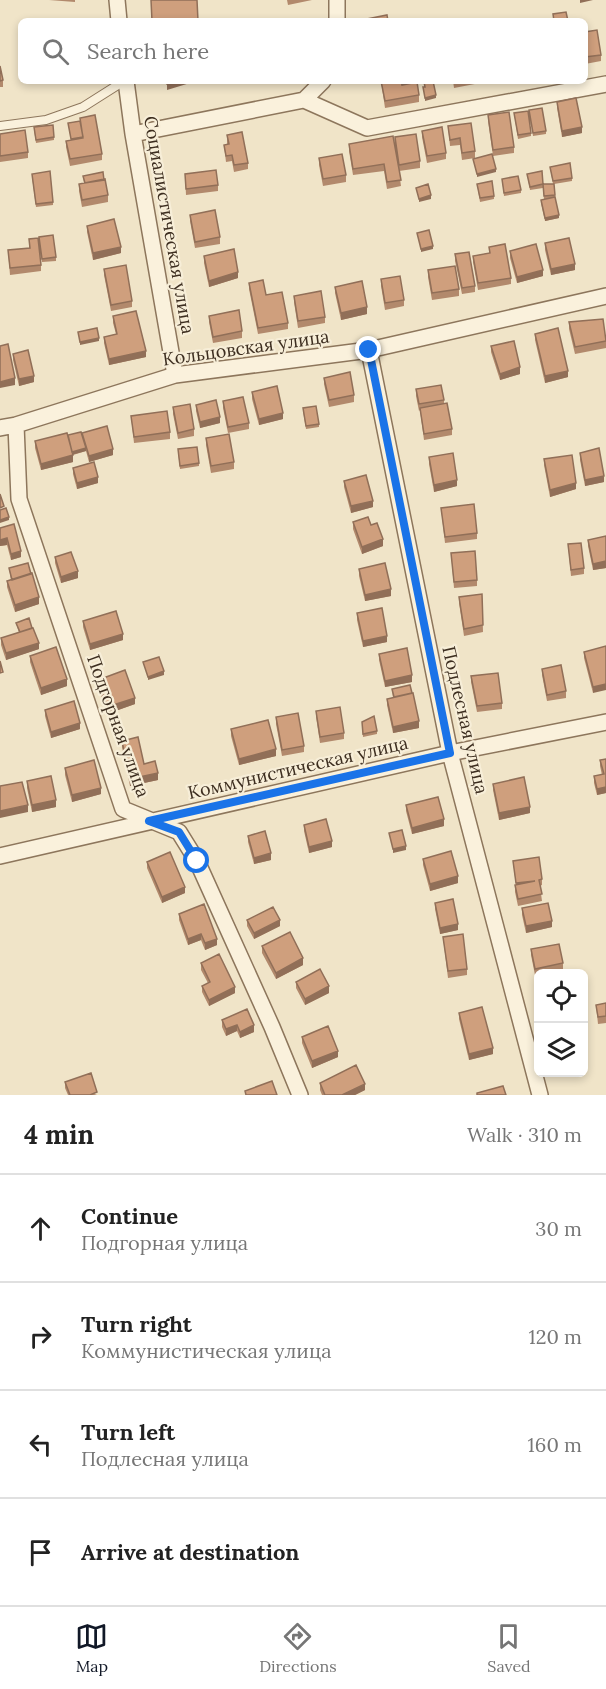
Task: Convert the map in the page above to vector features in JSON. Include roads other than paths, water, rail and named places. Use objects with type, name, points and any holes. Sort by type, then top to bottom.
[{"type":"street","points":[[117,0],[119,18]]},
{"type":"street","points":[[337,0],[337,18]]},
{"type":"street","name":"Социалистическая улица","points":[[125,84],[175,375]]},
{"type":"street","points":[[133,134],[304,100],[320,84]]},
{"type":"street","points":[[304,100],[368,128],[606,84]]},
{"type":"street","name":"Кольцовская улица","points":[[0,428],[175,375],[369,350],[606,296]]},
{"type":"street","name":"Подлесная улица","points":[[369,350],[450,753],[540,1095]]},
{"type":"street","name":"Подгорная улица","points":[[16,425],[19,499],[123,809],[179,832],[197,861],[268,1017],[300,1095]]},
{"type":"street","name":"Коммунистическая улица","points":[[0,856],[450,753],[606,722]]},
{"type":"lane","points":[[0,126],[46,120],[83,107],[120,84]]}]
